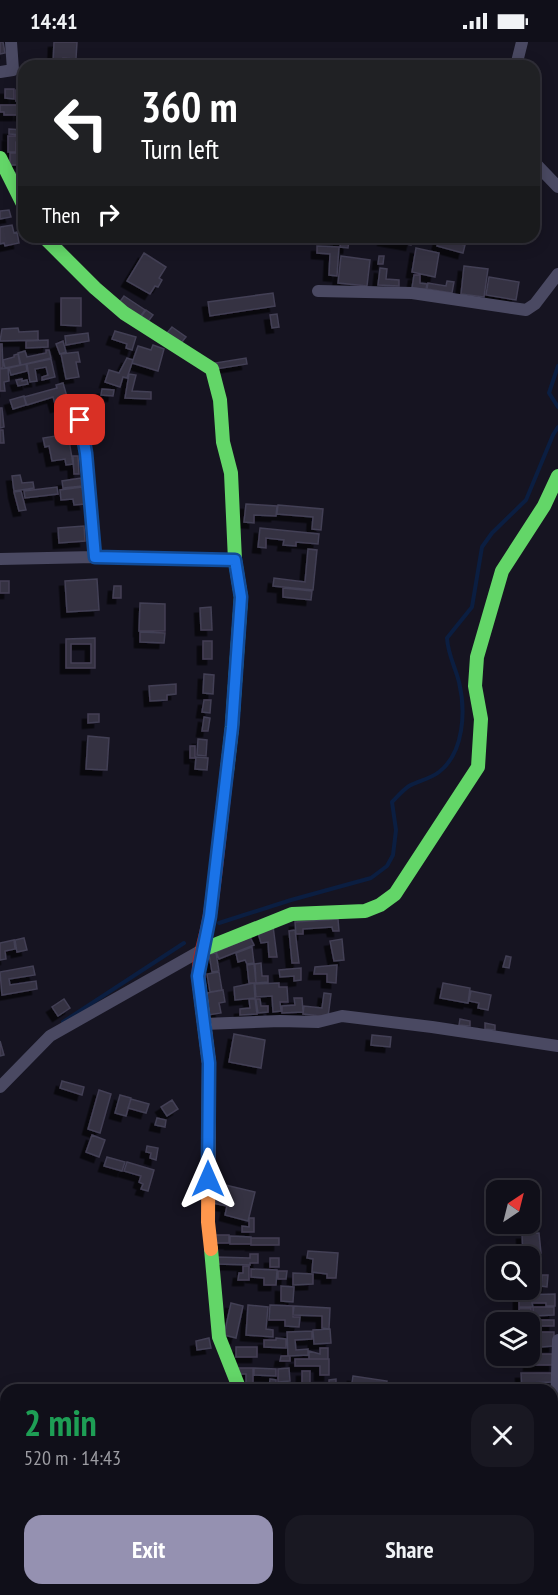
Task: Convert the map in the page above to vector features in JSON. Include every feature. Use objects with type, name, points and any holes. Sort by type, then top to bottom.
[{"type":"street","points":[[0,72],[13,70],[11,42]]},
{"type":"street","points":[[518,60],[522,42]]},
{"type":"street","points":[[0,158],[18,195]]},
{"type":"street","points":[[540,168],[558,188]]},
{"type":"street","points":[[50,243],[124,313],[212,369],[220,400],[223,442],[231,473],[235,560],[241,597],[232,727],[210,916],[198,976],[209,1063],[208,1222],[219,1337],[238,1384]]},
{"type":"street","points":[[318,291],[412,293],[526,310],[535,304],[558,274]]},
{"type":"street","points":[[76,404],[86,453],[95,557]]},
{"type":"street","points":[[0,1087],[50,1036],[202,950],[292,914],[365,911],[380,905],[395,894],[478,767],[481,719],[475,686],[477,657],[502,571],[551,507],[558,476]]},
{"type":"street","points":[[0,559],[95,557],[235,560]]},
{"type":"street","points":[[204,1024],[318,1023],[342,1016],[558,1046]]},
{"type":"street","points":[[556,1384],[558,1340]]},
{"type":"building","points":[[0,42],[3,42],[5,53],[0,54]]},
{"type":"building","points":[[54,42],[77,42],[76,59],[53,60]]},
{"type":"building","points":[[5,89],[14,89],[14,99],[5,98]]},
{"type":"building","points":[[0,105],[18,105],[18,115],[4,115],[4,112],[0,112]]},
{"type":"building","points":[[9,129],[18,130],[18,135],[9,134]]},
{"type":"building","points":[[8,136],[18,136],[16,152],[8,152]]},
{"type":"building","points":[[10,153],[18,153],[18,165],[10,165]]},
{"type":"building","points":[[9,210],[11,217],[0,219],[0,211]]},
{"type":"building","points":[[12,225],[14,233],[17,232],[19,243],[5,246],[4,243],[0,244],[0,227]]},
{"type":"building","points":[[341,243],[349,243],[348,248],[340,247]]},
{"type":"building","points":[[438,243],[465,245],[463,253],[437,246]]},
{"type":"building","points":[[317,246],[339,247],[337,276],[329,275],[330,254],[317,253]]},
{"type":"building","points":[[416,248],[439,253],[435,277],[412,272]]},
{"type":"building","points":[[144,253],[166,267],[159,278],[162,280],[158,287],[155,286],[150,294],[127,281]]},
{"type":"building","points":[[341,256],[370,260],[367,286],[338,283]]},
{"type":"building","points":[[379,256],[384,256],[383,264],[378,264]]},
{"type":"building","points":[[464,266],[488,269],[484,297],[461,294]]},
{"type":"building","points":[[380,268],[387,269],[386,279],[399,280],[399,286],[378,285]]},
{"type":"building","points":[[414,275],[420,275],[420,283],[427,284],[426,289],[412,288]]},
{"type":"building","points":[[489,277],[519,282],[516,300],[486,295]]},
{"type":"building","points":[[447,281],[454,282],[452,293],[427,289],[428,283],[446,286]]},
{"type":"building","points":[[273,293],[275,306],[210,316],[208,302]]},
{"type":"building","points":[[124,296],[145,310],[140,317],[119,303]]},
{"type":"building","points":[[61,298],[81,298],[81,326],[61,325]]},
{"type":"building","points":[[146,310],[153,315],[147,323],[140,318]]},
{"type":"building","points":[[277,314],[279,327],[272,328],[270,315]]},
{"type":"building","points":[[172,327],[186,337],[181,343],[167,333]]},
{"type":"building","points":[[18,328],[19,332],[38,331],[38,340],[0,341],[2,329]]},
{"type":"building","points":[[115,331],[136,337],[132,350],[126,348],[127,344],[112,339]]},
{"type":"building","points":[[88,333],[89,341],[66,345],[65,336]]},
{"type":"building","points":[[48,340],[48,347],[26,348],[26,341]]},
{"type":"building","points":[[63,341],[66,352],[60,354],[56,344]]},
{"type":"building","points":[[0,344],[2,344],[3,368],[0,368]]},
{"type":"building","points":[[153,345],[164,349],[158,371],[132,363],[138,346],[151,350]]},
{"type":"building","points":[[46,350],[49,350],[51,358],[21,365],[18,353],[25,351],[27,357],[46,353]]},
{"type":"building","points":[[78,352],[80,362],[76,362],[79,377],[66,379],[61,354]]},
{"type":"building","points":[[18,354],[20,365],[5,368],[3,360]]},
{"type":"building","points":[[127,358],[133,360],[127,378],[123,377],[120,387],[105,382],[109,370],[119,373]]},
{"type":"building","points":[[246,358],[247,364],[216,369],[215,363]]},
{"type":"building","points":[[51,359],[55,377],[42,380],[42,377],[48,375],[46,367],[35,369],[37,381],[30,382],[27,364]]},
{"type":"building","points":[[26,364],[27,371],[11,375],[9,368]]},
{"type":"building","points":[[8,368],[9,381],[4,382],[5,391],[0,391],[0,369]]},
{"type":"building","points":[[129,374],[136,375],[132,391],[151,392],[151,399],[125,398]]},
{"type":"building","points":[[22,379],[22,381],[27,380],[28,384],[18,386],[16,380]]},
{"type":"building","points":[[63,383],[74,421],[68,423],[62,405],[56,407],[53,397],[27,405],[24,397],[57,388],[56,385]]},
{"type":"building","points":[[102,389],[114,390],[113,396],[101,395]]},
{"type":"building","points":[[24,396],[26,405],[13,409],[10,400]]},
{"type":"building","points":[[0,408],[2,408],[4,427],[0,428]]},
{"type":"building","points":[[0,430],[3,430],[4,443],[0,443]]},
{"type":"building","points":[[68,434],[73,464],[66,465],[65,459],[52,461],[49,446],[45,447],[43,438]]},
{"type":"building","points":[[73,456],[78,456],[79,474],[74,474]]},
{"type":"building","points":[[20,475],[22,483],[33,482],[34,488],[14,491],[12,476]]},
{"type":"building","points":[[81,478],[82,486],[63,488],[62,481]]},
{"type":"building","points":[[57,487],[58,494],[25,498],[24,491]]},
{"type":"building","points":[[82,487],[85,504],[74,505],[73,499],[61,500],[60,490]]},
{"type":"building","points":[[21,491],[26,510],[19,511],[14,492]]},
{"type":"building","points":[[246,504],[277,506],[276,516],[254,515],[254,523],[244,522]]},
{"type":"building","points":[[278,505],[323,509],[321,530],[312,529],[313,517],[277,514]]},
{"type":"building","points":[[84,526],[85,541],[59,543],[58,528]]},
{"type":"building","points":[[260,528],[319,534],[318,544],[296,542],[296,546],[283,545],[284,540],[266,538],[266,548],[258,547]]},
{"type":"building","points":[[308,549],[317,550],[313,590],[273,586],[274,578],[305,582]]},
{"type":"building","points":[[97,579],[99,610],[67,612],[65,581]]},
{"type":"building","points":[[0,581],[9,581],[9,593],[0,593]]},
{"type":"building","points":[[114,586],[121,586],[121,598],[113,598]]},
{"type":"building","points":[[283,588],[312,591],[311,600],[283,597]]},
{"type":"building","points":[[140,603],[165,604],[165,631],[139,631]]},
{"type":"building","points":[[211,607],[212,630],[201,630],[200,608]]},
{"type":"building","points":[[140,632],[165,633],[164,643],[140,642]]},
{"type":"building","points":[[95,638],[95,668],[66,668],[66,639]],"holes":[[[71,644],[91,644],[91,663],[71,663]]]},
{"type":"building","points":[[203,641],[212,641],[212,659],[203,659]]},
{"type":"building","points":[[204,674],[214,675],[213,694],[203,693]]},
{"type":"building","points":[[176,684],[176,694],[167,695],[167,700],[150,701],[149,686]]},
{"type":"building","points":[[204,700],[211,700],[210,713],[202,712]]},
{"type":"building","points":[[88,714],[99,714],[99,722],[88,723]]},
{"type":"building","points":[[204,717],[210,718],[208,731],[202,731]]},
{"type":"building","points":[[88,736],[109,738],[107,770],[86,769]]},
{"type":"building","points":[[198,739],[207,740],[206,756],[197,755]]},
{"type":"building","points":[[190,746],[195,746],[195,758],[190,758]]},
{"type":"building","points":[[196,757],[208,758],[207,770],[195,769]]},
{"type":"building","points":[[338,919],[339,931],[333,931],[332,927],[303,929],[303,934],[296,934],[295,922]]},
{"type":"building","points":[[273,926],[277,957],[269,957],[268,942],[261,943],[258,933]]},
{"type":"building","points":[[295,930],[299,963],[292,963],[289,931]]},
{"type":"building","points":[[250,937],[254,945],[219,959],[216,952]]},
{"type":"building","points":[[24,938],[27,950],[17,952],[15,940]]},
{"type":"building","points":[[342,939],[344,960],[334,961],[330,941]]},
{"type":"building","points":[[14,940],[15,949],[5,951],[6,959],[0,960],[0,943]]},
{"type":"building","points":[[252,947],[254,963],[247,964],[245,960],[238,962],[236,953]]},
{"type":"building","points":[[216,953],[219,971],[212,972],[209,954]]},
{"type":"building","points":[[506,956],[511,957],[509,968],[503,967]]},
{"type":"building","points":[[261,963],[262,976],[268,976],[268,982],[256,983],[255,964]]},
{"type":"building","points":[[254,964],[256,983],[249,983],[247,965]]},
{"type":"building","points":[[337,965],[336,983],[327,982],[327,974],[314,974],[315,967]]},
{"type":"building","points":[[33,966],[35,975],[9,979],[10,985],[36,981],[37,989],[2,995],[0,972]]},
{"type":"building","points":[[301,968],[301,980],[294,981],[294,976],[280,977],[279,970]]},
{"type":"building","points":[[219,972],[222,990],[210,992],[207,974]]},
{"type":"building","points":[[254,983],[255,998],[235,1000],[234,987]]},
{"type":"building","points":[[279,983],[279,987],[287,987],[288,1002],[280,1002],[281,1011],[273,1012],[272,996],[256,997],[255,984]]},
{"type":"building","points":[[443,983],[470,988],[468,1003],[440,998]]},
{"type":"building","points":[[223,990],[225,1002],[219,1003],[221,1013],[208,1015],[207,993]]},
{"type":"building","points":[[471,991],[491,995],[488,1010],[478,1008],[479,1003],[469,1001]]},
{"type":"building","points":[[324,993],[331,994],[328,1017],[303,1014],[304,1006],[322,1008]]},
{"type":"building","points":[[294,998],[302,998],[303,1012],[282,1013],[282,1006],[295,1005]]},
{"type":"building","points":[[64,999],[70,1008],[58,1016],[52,1007]]},
{"type":"building","points":[[249,999],[255,999],[257,1014],[240,1015],[240,1009],[250,1008]]},
{"type":"building","points":[[256,999],[260,999],[261,1006],[268,1006],[268,1012],[258,1013]]},
{"type":"building","points":[[460,1019],[470,1021],[470,1026],[459,1025]]},
{"type":"building","points":[[485,1023],[495,1025],[495,1030],[485,1029]]},
{"type":"building","points":[[234,1034],[265,1040],[261,1068],[229,1062]]},
{"type":"building","points":[[372,1035],[391,1037],[390,1047],[371,1045]]},
{"type":"building","points":[[0,1041],[4,1055],[0,1056]]},
{"type":"building","points":[[62,1081],[84,1087],[82,1095],[60,1088]]},
{"type":"building","points":[[99,1090],[111,1094],[100,1133],[88,1129]]},
{"type":"building","points":[[120,1095],[131,1098],[126,1116],[115,1113]]},
{"type":"building","points":[[131,1099],[149,1104],[146,1113],[128,1108]]},
{"type":"building","points":[[172,1100],[178,1109],[167,1116],[161,1107]]},
{"type":"building","points":[[157,1118],[166,1120],[165,1127],[155,1125]]},
{"type":"building","points":[[92,1135],[105,1140],[99,1157],[86,1152]]},
{"type":"building","points":[[147,1146],[158,1148],[156,1160],[150,1158],[151,1153],[146,1152]]},
{"type":"building","points":[[107,1157],[125,1162],[122,1171],[104,1166]]},
{"type":"building","points":[[127,1162],[154,1170],[148,1191],[141,1189],[143,1184],[139,1182],[141,1176],[124,1171]]},
{"type":"building","points":[[217,1183],[255,1192],[248,1221],[225,1215],[227,1206],[212,1203]]},
{"type":"building","points":[[249,1218],[254,1218],[254,1232],[242,1232],[242,1226],[249,1227]]},
{"type":"building","points":[[522,1234],[539,1234],[541,1253],[540,1246],[523,1246]]},
{"type":"building","points":[[211,1235],[229,1235],[229,1243],[211,1243]]},
{"type":"building","points":[[230,1236],[251,1237],[251,1244],[230,1244]]},
{"type":"building","points":[[251,1238],[279,1238],[279,1245],[251,1245]]},
{"type":"building","points":[[308,1251],[338,1253],[336,1278],[327,1278],[327,1274],[312,1272],[313,1259],[307,1258]]},
{"type":"building","points":[[250,1254],[258,1254],[258,1263],[250,1263],[250,1265],[217,1264],[217,1257],[250,1258]]},
{"type":"building","points":[[270,1258],[279,1258],[279,1267],[270,1267]]},
{"type":"building","points":[[243,1266],[249,1266],[249,1280],[238,1280],[239,1273],[243,1273]]},
{"type":"building","points":[[251,1269],[277,1270],[276,1285],[264,1285],[264,1278],[251,1277]]},
{"type":"building","points":[[278,1271],[287,1271],[286,1279],[278,1279]]},
{"type":"building","points":[[293,1273],[313,1274],[313,1284],[293,1285]]},
{"type":"building","points":[[542,1275],[548,1275],[547,1287],[541,1286]]},
{"type":"building","points":[[281,1286],[294,1287],[293,1302],[281,1301]]},
{"type":"building","points":[[540,1294],[555,1294],[555,1306],[546,1306],[546,1303],[532,1303],[533,1307],[519,1307],[519,1300],[540,1300]]},
{"type":"building","points":[[231,1303],[243,1306],[236,1338],[224,1335]]},
{"type":"building","points":[[248,1305],[268,1307],[266,1329],[273,1330],[273,1337],[246,1335]]},
{"type":"building","points":[[270,1305],[293,1306],[293,1317],[300,1317],[299,1327],[285,1326],[285,1320],[269,1320]]},
{"type":"building","points":[[294,1306],[330,1308],[329,1329],[322,1328],[322,1316],[293,1315]]},
{"type":"building","points":[[533,1307],[554,1307],[554,1315],[540,1316],[540,1312],[533,1312]]},
{"type":"building","points":[[519,1308],[531,1308],[531,1312],[519,1312]]},
{"type":"building","points":[[540,1320],[554,1320],[554,1326],[540,1326]]},
{"type":"building","points":[[330,1329],[331,1343],[314,1344],[313,1330]]},
{"type":"building","points":[[312,1331],[312,1339],[295,1340],[296,1350],[308,1349],[308,1355],[288,1356],[287,1332]]},
{"type":"building","points":[[540,1332],[554,1332],[554,1346],[541,1347]]},
{"type":"building","points":[[209,1338],[211,1348],[197,1350],[196,1341]]},
{"type":"building","points":[[276,1338],[286,1339],[286,1348],[264,1347],[264,1340],[276,1340]]},
{"type":"building","points":[[236,1347],[257,1347],[257,1357],[236,1357]]},
{"type":"building","points":[[320,1348],[328,1348],[328,1359],[309,1359],[309,1351],[320,1354]]},
{"type":"building","points":[[540,1354],[554,1354],[554,1365],[540,1365]]},
{"type":"building","points":[[281,1356],[290,1356],[290,1361],[280,1361]]},
{"type":"building","points":[[295,1359],[329,1359],[329,1375],[320,1375],[320,1366],[295,1366]]},
{"type":"building","points":[[238,1368],[253,1368],[253,1384],[246,1384],[246,1374],[238,1374]]},
{"type":"building","points":[[254,1368],[276,1369],[276,1376],[254,1375]]},
{"type":"building","points":[[289,1368],[290,1381],[278,1382],[278,1369]]},
{"type":"building","points":[[302,1371],[310,1371],[310,1384],[302,1384]]},
{"type":"building","points":[[521,1373],[552,1373],[553,1382],[522,1384]]},
{"type":"building","points":[[353,1376],[387,1381],[386,1384],[352,1383]]},
{"type":"building","points":[[270,1379],[276,1380],[276,1384],[270,1384]]},
{"type":"building","points":[[336,1379],[336,1384],[329,1384],[329,1380]]},
{"type":"waterway","points":[[558,366],[549,393],[558,407]]},
{"type":"waterway","points":[[219,923],[371,878],[387,866],[393,855],[396,830],[392,802],[409,786],[439,772],[454,754],[458,743],[462,718],[461,693],[447,638],[472,607],[482,547],[492,533],[526,500],[558,427]]},
{"type":"waterway","points":[[63,1022],[184,943]]},
{"type":"traffic: fast","points":[[0,158],[18,194]]},
{"type":"traffic: fast","points":[[50,243],[124,313],[212,369],[220,400],[223,442],[231,473],[235,560],[241,597],[227,771]]},
{"type":"traffic: fast","points":[[202,950],[292,914],[365,911],[380,905],[395,894],[478,767],[481,719],[475,686],[477,657],[502,571],[544,506],[558,476]]},
{"type":"traffic: fast","points":[[211,1249],[219,1337],[238,1384]]},
{"type":"traffic: slow","points":[[199,983],[209,1063],[208,1222],[211,1249]]},
{"type":"traffic: jam","points":[[199,983],[200,957],[209,923],[227,771]]},
{"type":"route","points":[[80,420],[86,453],[95,557],[235,560],[241,597],[232,727],[210,916],[198,976],[209,1063],[208,1179]]}]
